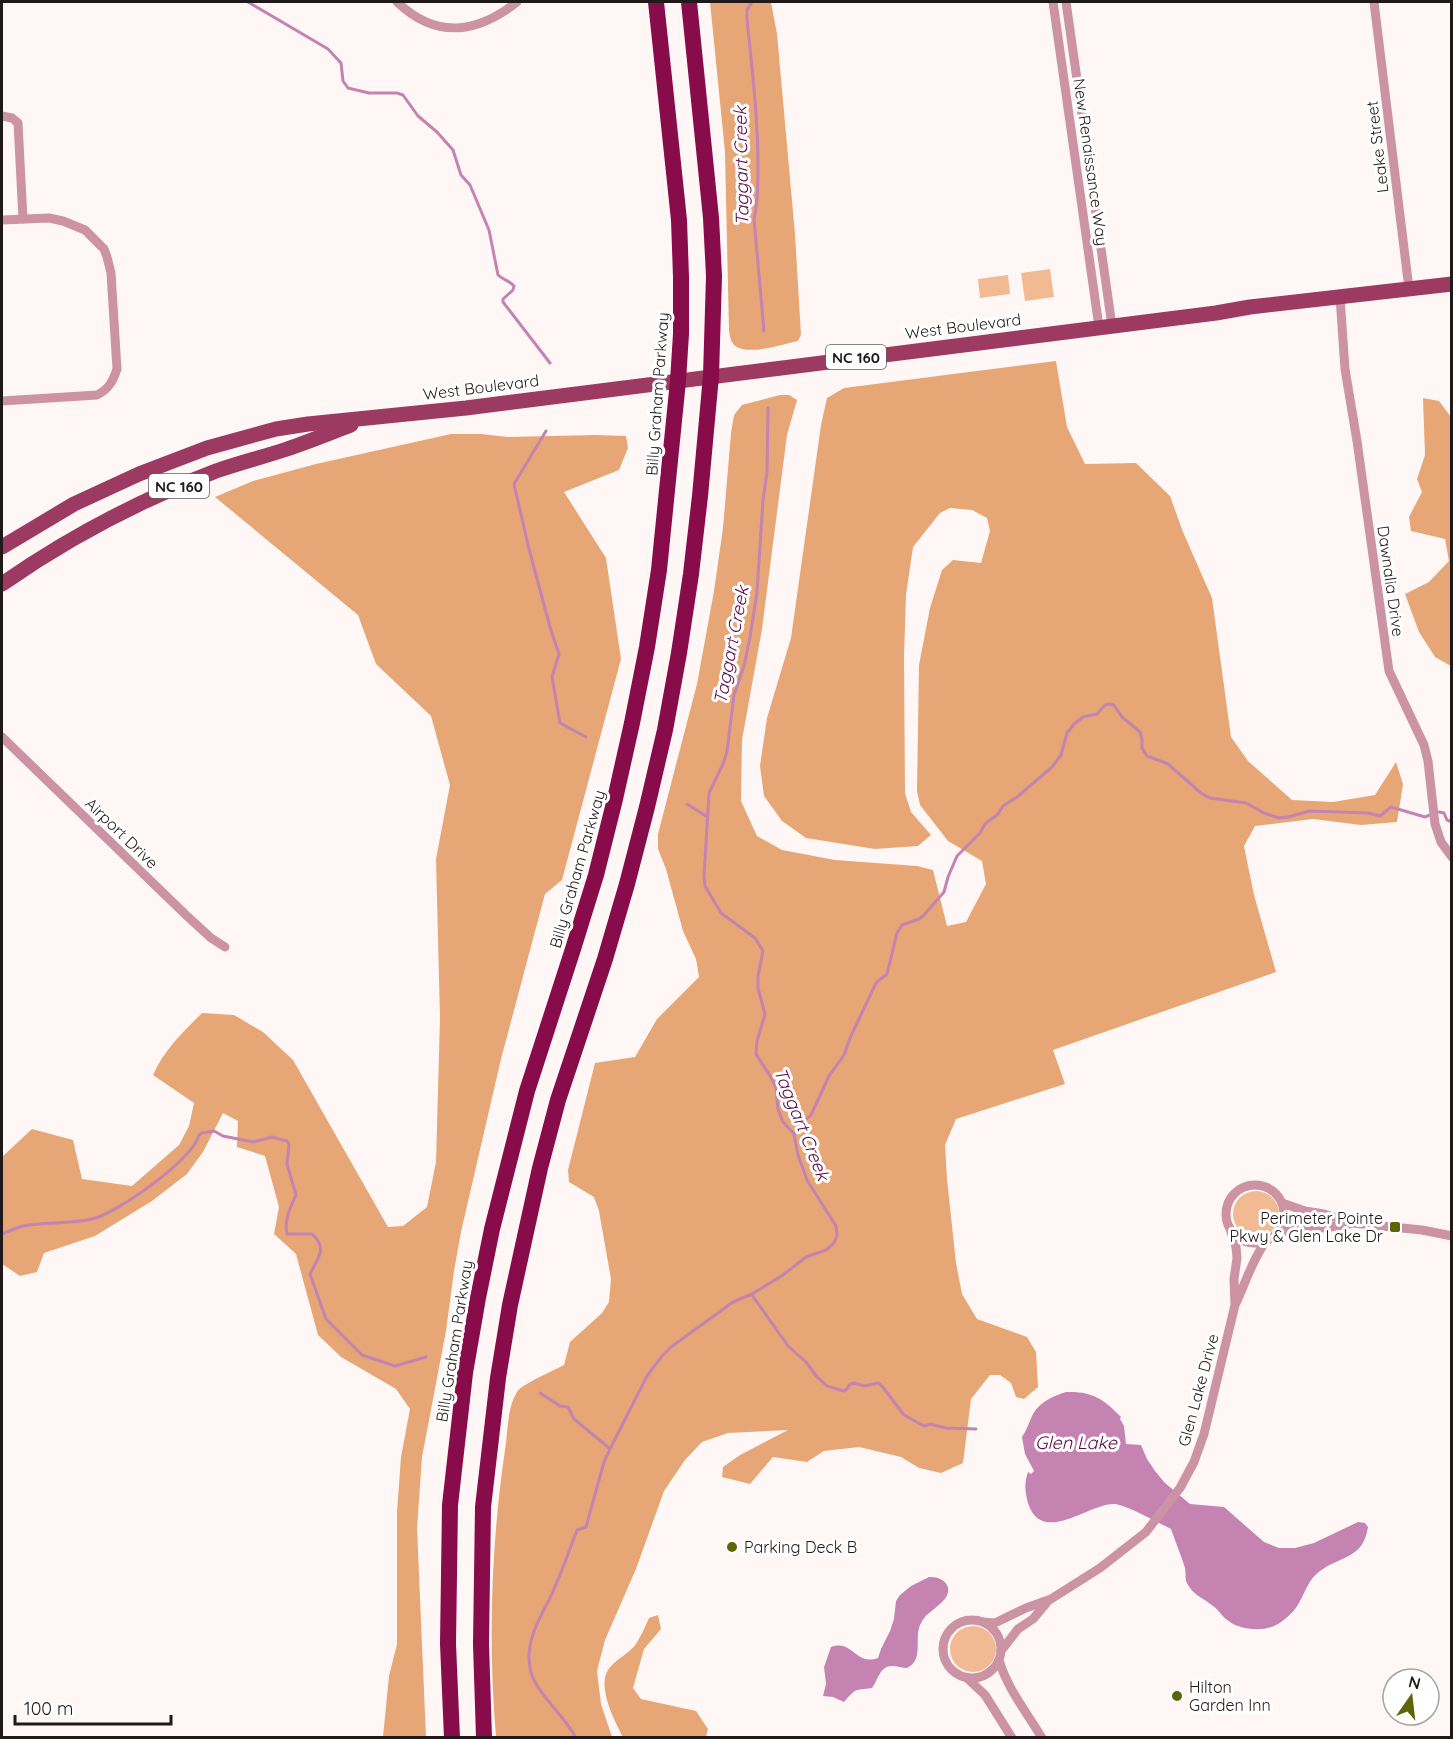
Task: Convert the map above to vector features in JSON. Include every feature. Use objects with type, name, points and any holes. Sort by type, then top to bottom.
[{"type":"highway","name":"Billy Graham Parkway","points":[[452,1737],[448,1644],[450,1505],[460,1417],[478,1298],[508,1160],[527,1091],[596,875],[615,799],[647,647],[668,493],[681,334],[681,277],[679,220],[656,2]]},
{"type":"highway","points":[[484,1737],[481,1644],[483,1507],[498,1378],[510,1305],[540,1168],[558,1100],[627,884],[647,807],[679,652],[691,574],[711,376],[714,276],[711,218],[689,2]]},
{"type":"main road","name":"West Boulevard","points":[[2,547],[74,504],[139,474],[207,448],[276,429],[678,381],[1250,307],[1452,284]]},
{"type":"main road","name":"West Boulevard","points":[[2,584],[88,530],[152,498],[218,471],[371,418]]},
{"type":"street","points":[[397,2],[429,24],[453,29],[474,26],[489,20],[517,2]]},
{"type":"street","name":"New Renaissance Way","points":[[1053,2],[1106,326]]},
{"type":"street","name":"New Renaissance Way","points":[[1066,2],[1106,326]]},
{"type":"street","name":"Leake Street","points":[[1374,2],[1409,289]]},
{"type":"street","points":[[2,116],[12,118],[18,123],[23,219]]},
{"type":"street","points":[[2,220],[49,218],[70,223],[85,230],[104,249],[111,273],[117,369],[114,380],[108,388],[97,395],[2,401]]},
{"type":"street","name":"Dawnalia Drive","points":[[1340,297],[1345,369],[1389,671],[1424,745],[1435,824],[1441,842],[1452,857]]},
{"type":"street","name":"Airport Drive","points":[[2,737],[211,938],[225,947]]},
{"type":"street","points":[[1278,1233],[1284,1212],[1277,1195],[1261,1186],[1251,1185],[1233,1194],[1225,1213],[1227,1223],[1231,1232],[1248,1243],[1257,1244],[1278,1233],[1305,1227],[1324,1228],[1352,1223]]},
{"type":"street","points":[[1282,1203],[1352,1223],[1422,1230],[1452,1236]]},
{"type":"street","name":"Glen Lake Drive","points":[[1231,1232],[1237,1258],[1234,1279],[1235,1305]]},
{"type":"street","name":"Glen Lake Drive","points":[[983,1622],[995,1623],[1051,1599],[1100,1568],[1146,1532],[1167,1506],[1190,1469],[1204,1434],[1235,1305],[1258,1251],[1266,1241]]},
{"type":"street","name":"Glen Lake Drive","points":[[1000,1656],[1018,1629],[1033,1619],[1051,1599]]},
{"type":"street","points":[[1000,1656],[994,1668],[987,1674],[978,1678],[967,1678],[950,1669],[944,1660],[942,1650],[944,1640],[956,1624],[974,1620],[991,1627],[1000,1642],[1000,1656],[1009,1684],[1042,1737]]},
{"type":"street","points":[[967,1678],[985,1695],[1012,1737]]},
{"type":"shaded area","points":[[710,2],[771,2],[777,34],[795,234],[801,335],[798,341],[767,348],[743,349],[735,346],[730,338],[725,152]]},
{"type":"shaded area","points":[[1050,269],[1054,297],[1025,301],[1021,273]]},
{"type":"shaded area","points":[[1008,275],[1010,294],[980,298],[978,279]]},
{"type":"shaded area","points":[[1056,361],[1067,427],[1085,464],[1136,463],[1170,496],[1212,598],[1231,737],[1248,761],[1292,800],[1333,802],[1375,795],[1396,762],[1403,784],[1397,822],[1361,825],[1313,819],[1255,826],[1244,846],[1254,895],[1276,972],[1053,1050],[1065,1084],[956,1119],[945,1145],[956,1263],[962,1294],[977,1319],[1027,1337],[1036,1352],[1038,1387],[1024,1399],[1016,1397],[1011,1383],[1000,1375],[990,1375],[971,1399],[963,1463],[941,1473],[919,1468],[901,1457],[859,1447],[824,1451],[807,1462],[773,1457],[750,1484],[722,1477],[723,1467],[740,1455],[788,1430],[728,1433],[702,1442],[685,1460],[664,1491],[636,1569],[605,1640],[597,1671],[601,1704],[612,1737],[496,1737],[492,1665],[492,1594],[500,1486],[511,1405],[520,1389],[564,1365],[570,1342],[602,1313],[609,1302],[611,1279],[599,1211],[594,1197],[569,1182],[568,1170],[595,1063],[635,1057],[657,1019],[699,977],[696,959],[683,931],[666,869],[658,849],[658,834],[697,684],[714,591],[723,528],[734,415],[742,405],[780,395],[789,395],[797,400],[787,435],[762,629],[742,740],[741,801],[757,836],[782,850],[835,860],[917,866],[933,870],[947,926],[966,922],[986,884],[982,861],[948,841],[920,805],[917,791],[919,665],[930,608],[942,570],[953,560],[981,563],[990,531],[987,518],[972,510],[950,508],[940,513],[913,547],[906,595],[904,656],[905,793],[911,812],[931,835],[918,846],[875,849],[806,838],[782,821],[764,796],[760,766],[767,718],[791,638],[821,425],[827,398],[844,388]]},
{"type":"shaded area","points":[[1423,398],[1439,401],[1451,417],[1451,666],[1435,657],[1419,632],[1405,594],[1429,582],[1449,561],[1445,539],[1411,531],[1409,517],[1422,492],[1417,479],[1425,455]]},
{"type":"shaded area","points":[[451,434],[508,437],[626,436],[628,448],[619,470],[564,492],[606,558],[621,659],[562,880],[545,894],[501,1059],[461,1232],[446,1331],[422,1457],[417,1528],[426,1737],[383,1737],[389,1676],[397,1644],[397,1512],[401,1457],[410,1409],[396,1389],[341,1357],[318,1335],[296,1254],[274,1234],[279,1207],[265,1156],[237,1147],[238,1121],[223,1113],[203,1152],[187,1174],[152,1201],[95,1236],[44,1253],[37,1272],[20,1276],[2,1264],[2,1157],[32,1129],[73,1140],[82,1179],[132,1186],[179,1145],[189,1126],[194,1103],[153,1075],[157,1066],[174,1042],[202,1013],[234,1015],[263,1032],[293,1060],[388,1227],[403,1226],[427,1207],[436,1162],[440,1018],[436,859],[450,785],[431,716],[376,664],[358,615],[215,497],[253,481],[316,464]]},
{"type":"shaded area","points":[[1256,1191],[1272,1198],[1279,1214],[1272,1230],[1256,1237],[1240,1230],[1233,1214],[1240,1198]]},
{"type":"shaded area","points":[[658,1615],[661,1629],[644,1649],[633,1688],[641,1699],[696,1711],[708,1729],[706,1737],[623,1737],[612,1714],[605,1686],[608,1670],[636,1644],[649,1618]]},
{"type":"shaded area","points":[[973,1626],[989,1633],[996,1649],[989,1665],[973,1672],[957,1665],[950,1649],[957,1633]]},
{"type":"water","name":"Glen Lake","points":[[1066,1392],[1097,1397],[1109,1405],[1121,1417],[1126,1444],[1141,1445],[1155,1471],[1165,1483],[1190,1504],[1224,1507],[1264,1542],[1279,1548],[1295,1548],[1314,1543],[1358,1522],[1365,1523],[1368,1527],[1361,1545],[1350,1555],[1316,1574],[1296,1608],[1281,1622],[1265,1629],[1244,1628],[1231,1623],[1215,1607],[1194,1593],[1189,1586],[1171,1529],[1115,1504],[1105,1505],[1055,1522],[1044,1521],[1035,1516],[1028,1503],[1025,1488],[1028,1472],[1031,1474],[1034,1471],[1025,1454],[1022,1437],[1039,1406]]},
{"type":"water","points":[[929,1577],[944,1581],[948,1592],[943,1601],[927,1615],[920,1625],[917,1655],[912,1664],[907,1668],[892,1666],[885,1668],[872,1688],[856,1690],[844,1702],[823,1696],[826,1684],[824,1667],[831,1647],[844,1646],[864,1659],[878,1658],[894,1619],[896,1601],[911,1586]]},
{"type":"waterway","points":[[248,2],[328,49],[341,63],[343,81],[348,88],[369,93],[403,95],[418,116],[453,150],[461,175],[470,185],[489,230],[498,275],[514,286],[503,302],[550,363]]},
{"type":"waterway","name":"Taggart Creek","points":[[752,2],[747,10],[747,19],[758,149],[754,219],[764,331]]},
{"type":"waterway","name":"Taggart Creek","points":[[576,1738],[539,1689],[531,1674],[529,1655],[531,1639],[552,1594],[577,1530],[586,1527],[604,1462],[647,1376],[671,1347],[733,1302],[752,1294],[783,1275],[806,1257],[826,1250],[834,1243],[837,1236],[836,1226],[807,1180],[798,1155],[794,1134],[783,1122],[778,1109],[776,1088],[756,1054],[757,1041],[765,1014],[758,988],[763,951],[755,938],[721,913],[705,886],[704,876],[709,793],[727,752],[734,695],[744,666],[757,592],[767,472],[768,408]]},
{"type":"waterway","points":[[546,431],[514,484],[529,549],[559,654],[552,677],[560,723],[586,737]]},
{"type":"waterway","points":[[794,1134],[811,1115],[829,1076],[844,1055],[876,983],[887,974],[897,933],[902,925],[919,919],[944,892],[957,856],[980,833],[985,824],[998,814],[1003,806],[1052,767],[1061,755],[1067,733],[1074,724],[1083,717],[1097,714],[1105,705],[1114,705],[1122,717],[1140,732],[1142,748],[1147,756],[1168,764],[1210,798],[1246,803],[1279,818],[1310,811],[1368,813],[1380,816],[1391,807],[1425,817],[1430,815]]},
{"type":"waterway","points":[[687,804],[706,816]]},
{"type":"waterway","points":[[1439,812],[1444,813],[1447,820],[1452,822]]},
{"type":"waterway","points":[[2,1234],[23,1226],[84,1221],[103,1215],[135,1197],[169,1171],[184,1158],[202,1133],[214,1131],[223,1136],[253,1142],[272,1137],[287,1141],[289,1144],[287,1164],[296,1195],[287,1219],[287,1234],[312,1234],[320,1244],[320,1253],[310,1274],[326,1319],[362,1355],[395,1366],[426,1357]]},
{"type":"waterway","points":[[752,1295],[788,1346],[827,1386],[844,1391],[854,1383],[865,1386],[878,1383],[904,1415],[924,1426],[930,1424],[946,1428],[976,1429]]},
{"type":"waterway","points":[[540,1393],[560,1406],[568,1407],[574,1419],[609,1448]]},
{"type":"place","name":"Perimeter Pointe Pkwy & Glen Lake Dr","points":[[1395,1227]]},
{"type":"place","name":"Parking Deck B","points":[[732,1547]]},
{"type":"place","name":"Hilton Garden Inn","points":[[1177,1696]]}]
